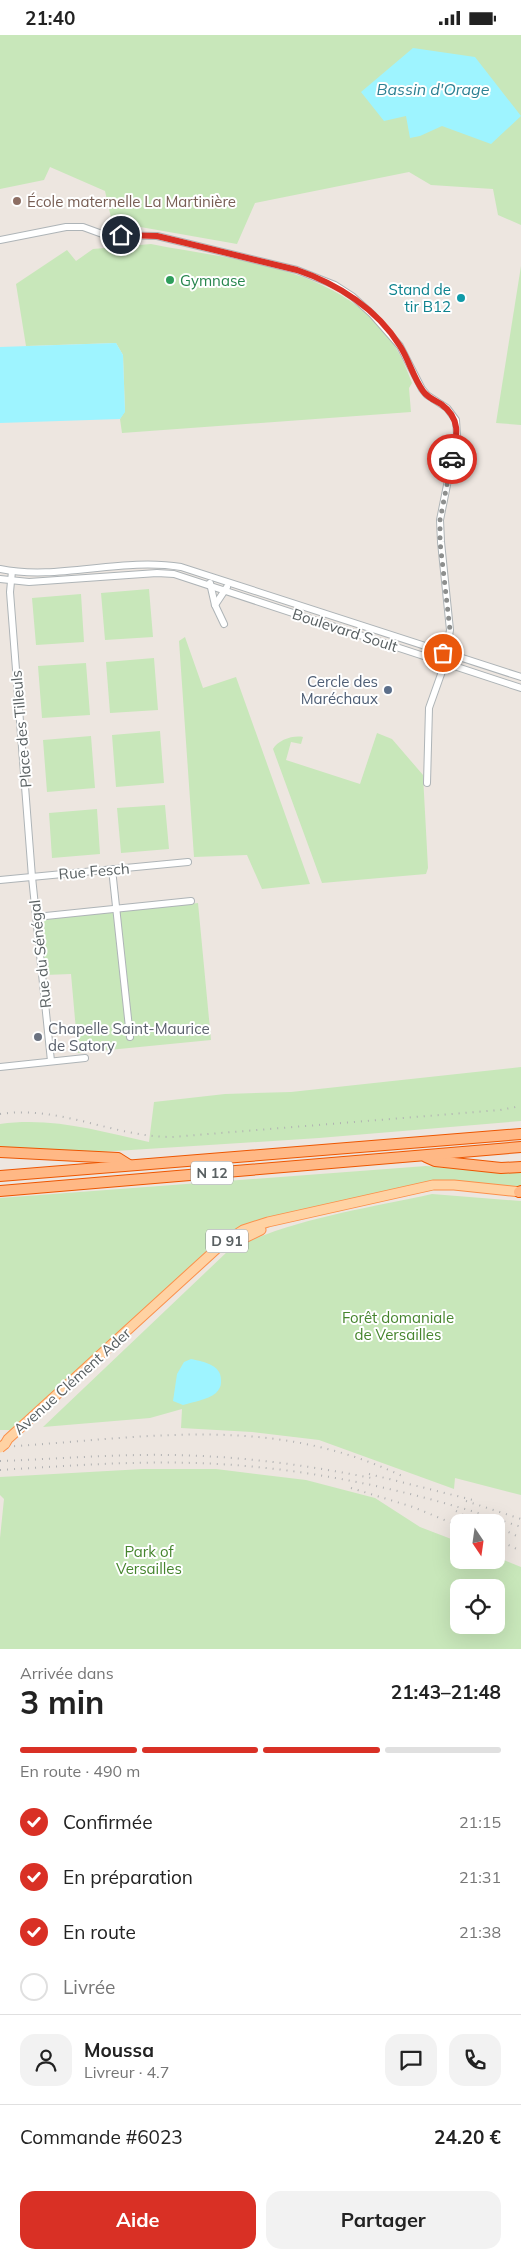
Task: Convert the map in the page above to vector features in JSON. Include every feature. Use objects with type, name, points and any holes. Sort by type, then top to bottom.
[{"type":"highway","points":[[504,1135],[521,1127]]},
{"type":"highway","name":"N 12","points":[[0,1176],[521,1134]]},
{"type":"highway","name":"N 12","points":[[0,1191],[521,1147]]},
{"type":"highway","points":[[0,1153],[118,1158],[130,1165]]},
{"type":"highway","points":[[424,1156],[435,1161],[501,1169],[521,1167]]},
{"type":"highway","points":[[490,1167],[521,1163]]},
{"type":"main road","name":"Avenue Clément Ader","points":[[3,1446],[16,1438],[227,1247],[249,1235],[273,1226],[433,1191],[456,1190],[520,1193]]},
{"type":"street","points":[[0,240],[69,226],[90,229],[105,235],[157,236],[312,275],[336,285],[352,296],[392,335],[422,389],[451,413],[458,427],[440,520],[440,542],[450,630],[443,653]]},
{"type":"street","name":"Boulevard Soult","points":[[0,569],[12,571],[165,564],[227,581],[521,677]]},
{"type":"street","points":[[68,569],[69,580]]},
{"type":"street","name":"Place des Tilleuls","points":[[12,571],[10,581],[32,877]]},
{"type":"street","name":"Boulevard Soult","points":[[0,579],[29,582],[157,573],[174,574],[521,688]]},
{"type":"street","points":[[212,577],[210,585],[215,605],[224,624]]},
{"type":"street","points":[[215,605],[226,590],[227,581]]},
{"type":"street","points":[[427,783],[429,708],[445,663]]},
{"type":"street","name":"Rue Fesch","points":[[0,880],[188,862]]},
{"type":"street","points":[[112,869],[130,1037]]},
{"type":"street","name":"Rue du Sénégal","points":[[32,877],[51,1061]]},
{"type":"street","points":[[36,917],[191,901]]},
{"type":"street","points":[[0,1067],[85,1058]]},
{"type":"green space","points":[[0,35],[521,35],[521,225],[498,215],[493,189],[431,185],[409,172],[255,203],[237,244],[112,222],[105,191],[50,167],[44,180],[0,189]]},
{"type":"green space","points":[[151,244],[251,262],[284,271],[316,282],[346,298],[372,318],[397,350],[412,383],[409,388],[411,412],[122,433],[120,419],[125,411],[123,355],[116,343],[26,346],[16,284],[67,250],[76,261],[93,249]]},
{"type":"green space","points":[[521,266],[521,425],[496,423]]},
{"type":"green space","points":[[149,589],[153,637],[105,640],[101,593]]},
{"type":"green space","points":[[81,594],[84,642],[36,645],[32,598]]},
{"type":"green space","points":[[185,637],[203,688],[236,677],[310,884],[262,889],[247,855],[194,857],[179,641]]},
{"type":"green space","points":[[154,658],[158,710],[110,713],[106,662]]},
{"type":"green space","points":[[86,663],[90,715],[42,718],[38,666]]},
{"type":"green space","points":[[160,731],[164,783],[116,787],[112,735]]},
{"type":"green space","points":[[377,733],[392,739],[423,775],[428,868],[426,874],[322,883],[273,749],[278,743],[286,739],[303,737],[301,744],[291,742],[286,760],[360,784]]},
{"type":"green space","points":[[91,736],[95,788],[47,792],[43,740]]},
{"type":"green space","points":[[165,805],[169,849],[121,853],[117,808]]},
{"type":"green space","points":[[97,809],[100,854],[52,858],[49,813]]},
{"type":"green space","points":[[198,903],[211,1040],[78,1053],[71,974],[45,975],[39,919]]},
{"type":"green space","points":[[521,1067],[521,1121],[319,1138],[84,1153],[0,1147],[0,1124],[38,1122],[75,1126],[149,1142],[154,1102],[225,1094],[291,1092]]},
{"type":"green space","points":[[426,1166],[491,1172],[521,1171],[521,1187],[475,1184],[428,1184],[250,1227],[222,1240],[10,1430],[0,1430],[0,1198]]},
{"type":"green space","name":"Forêt domaniale de Versailles","points":[[432,1194],[521,1201],[521,1495],[455,1478],[454,1489],[319,1440],[252,1432],[181,1428],[182,1409],[150,1418],[43,1427],[228,1251],[252,1240],[302,1223]]},
{"type":"green space","name":"Park of Versailles","points":[[143,1469],[216,1469],[306,1480],[375,1498],[420,1527],[450,1539],[450,1569],[505,1569],[505,1561],[521,1567],[521,1649],[0,1649],[0,1538],[4,1499],[0,1495],[0,1477]]},
{"type":"water","name":"Bassin d'Orage","points":[[413,48],[475,57],[521,116],[491,144],[442,126],[420,136],[410,138],[406,116],[384,121],[361,92]]},
{"type":"water","points":[[116,343],[123,355],[125,412],[120,419],[0,423],[0,347]]},
{"type":"water","points":[[191,1359],[207,1363],[216,1368],[221,1377],[221,1384],[216,1393],[204,1399],[183,1405],[173,1401],[177,1374],[184,1362]]},
{"type":"railway","points":[[0,1114],[22,1112],[44,1114],[150,1136],[172,1137],[500,1110],[521,1106]]},
{"type":"railway","points":[[0,1447],[154,1436],[204,1435],[253,1437],[302,1443],[352,1456],[402,1476]]},
{"type":"railway","points":[[0,1461],[128,1455],[223,1457],[325,1469],[376,1479]]},
{"type":"railway","points":[[0,1470],[145,1463],[194,1463],[277,1469],[319,1475],[401,1492],[441,1502],[521,1527]]},
{"type":"railway","points":[[369,1474],[473,1500]]},
{"type":"railway","points":[[351,1488],[413,1507],[450,1522]]},
{"type":"railway","points":[[466,1501],[521,1519]]},
{"type":"railway","points":[[456,1511],[462,1514]]},
{"type":"railway","points":[[505,1530],[521,1538]]},
{"type":"railway","points":[[505,1543],[521,1551]]},
{"type":"way so far","points":[[443,653],[450,630],[440,542],[440,520],[452,459]]},
{"type":"place","name":"École maternelle La Martinière","points":[[17,201]]},
{"type":"place","name":"Gymnase","points":[[170,280]]},
{"type":"place","name":"Stand de tir B12","points":[[461,298]]},
{"type":"place","name":"Cercle des Maréchaux","points":[[388,690]]},
{"type":"place","name":"Chapelle Saint-Maurice de Satory","points":[[38,1037]]},
{"type":"route","points":[[121,235],[157,236],[196,245],[297,270],[336,285],[352,296],[392,335],[422,389],[427,395],[446,408],[456,420],[458,427],[452,459]]}]
